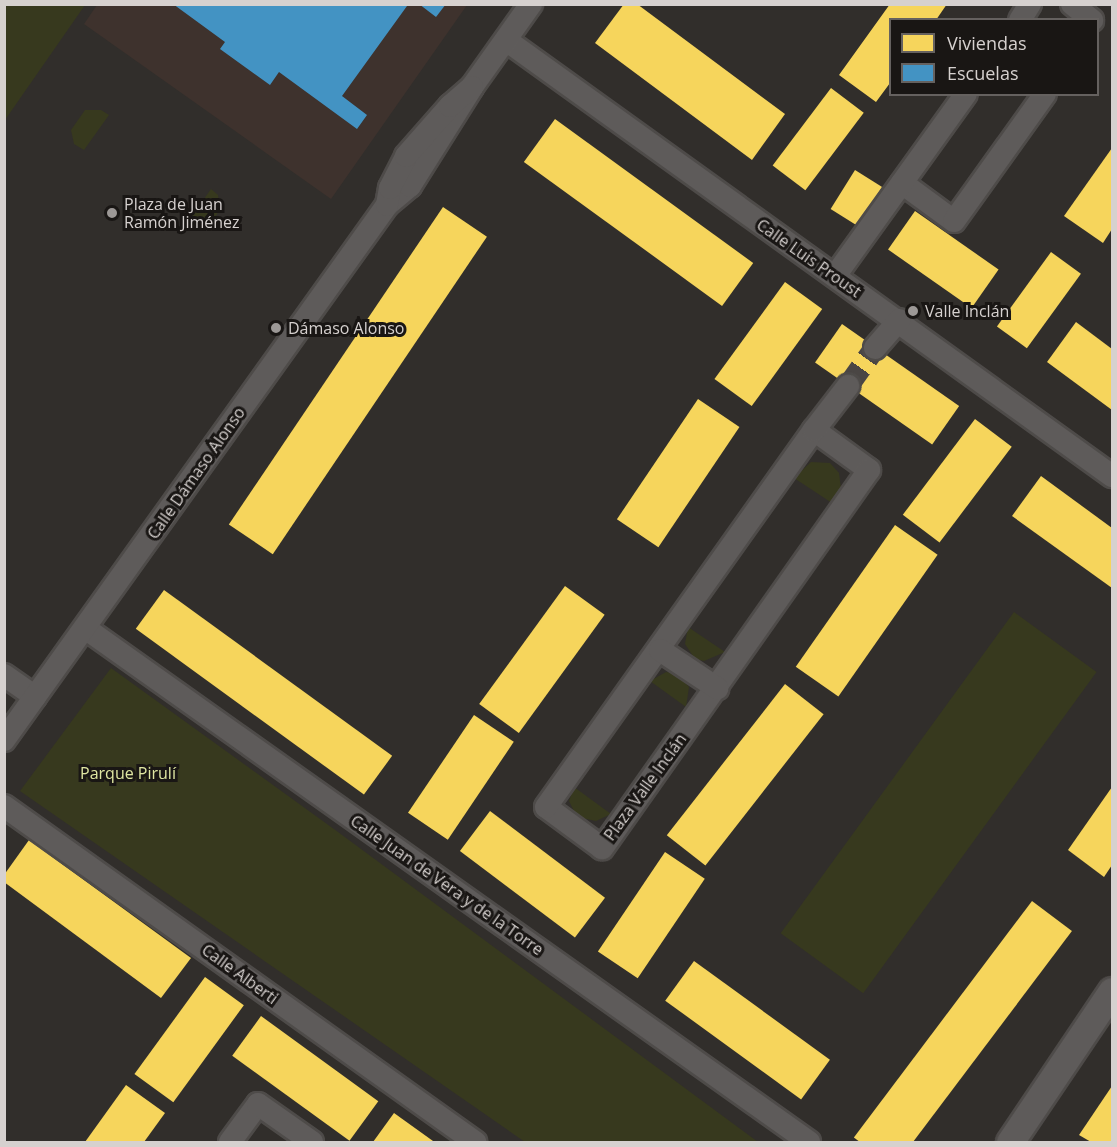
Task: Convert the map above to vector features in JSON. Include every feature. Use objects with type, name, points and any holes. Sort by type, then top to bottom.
[{"type":"street","name":"Calle Dámaso Alonso","points":[[4,740],[387,205],[399,199],[410,186],[472,87],[531,4]]},
{"type":"street","points":[[1021,18],[1030,4]]},
{"type":"street","points":[[1072,4],[1090,18]]},
{"type":"street","name":"Calle Luis Proust","points":[[506,40],[899,320],[1113,476]]},
{"type":"street","points":[[835,276],[965,96]]},
{"type":"street","points":[[902,183],[954,221],[1044,96]]},
{"type":"street","points":[[875,348],[899,320]]},
{"type":"street","name":"Plaza Valle Inclán","points":[[814,430],[869,470],[602,848],[546,807],[660,650],[814,430],[848,386]]},
{"type":"street","name":"Calle Juan de Vera y de la Torre","points":[[85,628],[809,1143]]},
{"type":"street","points":[[660,650],[717,688]]},
{"type":"street","points":[[4,675],[35,697]]},
{"type":"street","name":"Calle Alberti","points":[[4,807],[475,1143]]},
{"type":"street","points":[[1010,1143],[1110,1000]]},
{"type":"street","points":[[230,1143],[258,1104],[312,1143]]},
{"type":"shaded area","points":[[97,5],[467,5],[331,199],[84,24]]},
{"type":"green space","points":[[4,5],[85,5],[5,120]]},
{"type":"green space","points":[[85,110],[101,110],[109,115],[84,150],[74,144],[71,130]]},
{"type":"green space","points":[[211,189],[218,195],[220,210],[207,227],[193,227],[187,223]]},
{"type":"green space","points":[[811,462],[830,463],[839,473],[841,489],[832,503],[794,478]]},
{"type":"green space","points":[[1014,612],[1097,672],[863,993],[781,933]]},
{"type":"green space","points":[[688,627],[725,652],[704,661],[695,659],[685,644]]},
{"type":"green space","name":"Parque Pirulí","points":[[111,668],[338,832],[758,1142],[525,1142],[20,791]]},
{"type":"green space","points":[[666,672],[677,674],[689,687],[686,707],[650,681]]},
{"type":"green space","points":[[574,787],[611,814],[596,821],[577,817],[569,801]]},
{"type":"building: Viviendas","points":[[624,4],[637,4],[785,114],[752,160],[595,43]]},
{"type":"building: Viviendas","points":[[890,4],[947,4],[937,18],[889,18],[889,84],[876,102],[839,75]]},
{"type":"building: Viviendas","points":[[831,88],[864,113],[805,190],[773,165]]},
{"type":"building: Viviendas","points":[[555,119],[753,263],[722,306],[524,162]]},
{"type":"building: Viviendas","points":[[1112,148],[1112,229],[1103,243],[1064,216]]},
{"type":"building: Viviendas","points":[[855,170],[882,187],[858,226],[831,209]]},
{"type":"building: Viviendas","points":[[443,207],[487,237],[273,554],[229,525]]},
{"type":"building: Viviendas","points":[[915,211],[999,270],[972,308],[888,250]]},
{"type":"building: Viviendas","points":[[1051,252],[1081,274],[1027,348],[997,326]]},
{"type":"building: Viviendas","points":[[785,282],[822,309],[752,406],[714,379]]},
{"type":"building: Viviendas","points":[[1076,322],[1112,349],[1112,410],[1047,362]]},
{"type":"building: Viviendas","points":[[842,324],[959,406],[932,445],[815,363]]},
{"type":"building: Viviendas","points":[[698,399],[739,427],[658,547],[617,519]]},
{"type":"building: Viviendas","points":[[975,419],[1012,447],[940,543],[903,515]]},
{"type":"building: Viviendas","points":[[1041,476],[1112,528],[1112,588],[1012,516]]},
{"type":"building: Viviendas","points":[[895,525],[938,555],[838,697],[796,667]]},
{"type":"building: Viviendas","points":[[565,586],[605,615],[519,733],[479,704]]},
{"type":"building: Viviendas","points":[[164,590],[392,756],[364,795],[136,629]]},
{"type":"building: Viviendas","points":[[785,684],[824,714],[705,865],[667,835]]},
{"type":"building: Viviendas","points":[[474,715],[514,742],[448,840],[408,813]]},
{"type":"building: Viviendas","points":[[1112,787],[1112,865],[1104,877],[1068,850]]},
{"type":"building: Viviendas","points":[[490,811],[605,898],[575,938],[460,851]]},
{"type":"building: Viviendas","points":[[29,840],[191,958],[161,998],[4,882],[4,875]]},
{"type":"building: Viviendas","points":[[665,852],[705,879],[638,978],[598,951]]},
{"type":"building: Viviendas","points":[[1032,901],[1072,931],[913,1142],[860,1142],[854,1137]]},
{"type":"building: Viviendas","points":[[694,961],[830,1060],[801,1099],[665,1001]]},
{"type":"building: Viviendas","points":[[205,977],[244,1005],[173,1102],[134,1074]]},
{"type":"building: Viviendas","points":[[261,1016],[378,1101],[350,1141],[232,1056]]},
{"type":"building: Viviendas","points":[[126,1085],[165,1113],[144,1142],[85,1142]]},
{"type":"building: Viviendas","points":[[1112,1086],[1112,1142],[1091,1142],[1079,1135]]},
{"type":"building: Viviendas","points":[[394,1113],[433,1141],[373,1142]]},
{"type":"building: Escuelas","points":[[173,4],[404,4],[407,6],[342,96],[367,115],[357,129],[279,72],[270,85],[220,49],[225,42]]},
{"type":"building: Escuelas","points":[[419,4],[446,4],[436,17]]},
{"type":"tunnel","points":[[848,386],[875,348]]},
{"type":"place","name":"Plaza de Juan Ramón Jiménez","points":[[112,213]]},
{"type":"place","name":"Valle Inclán","points":[[913,311]]},
{"type":"place","name":"Dámaso Alonso","points":[[276,328]]}]
